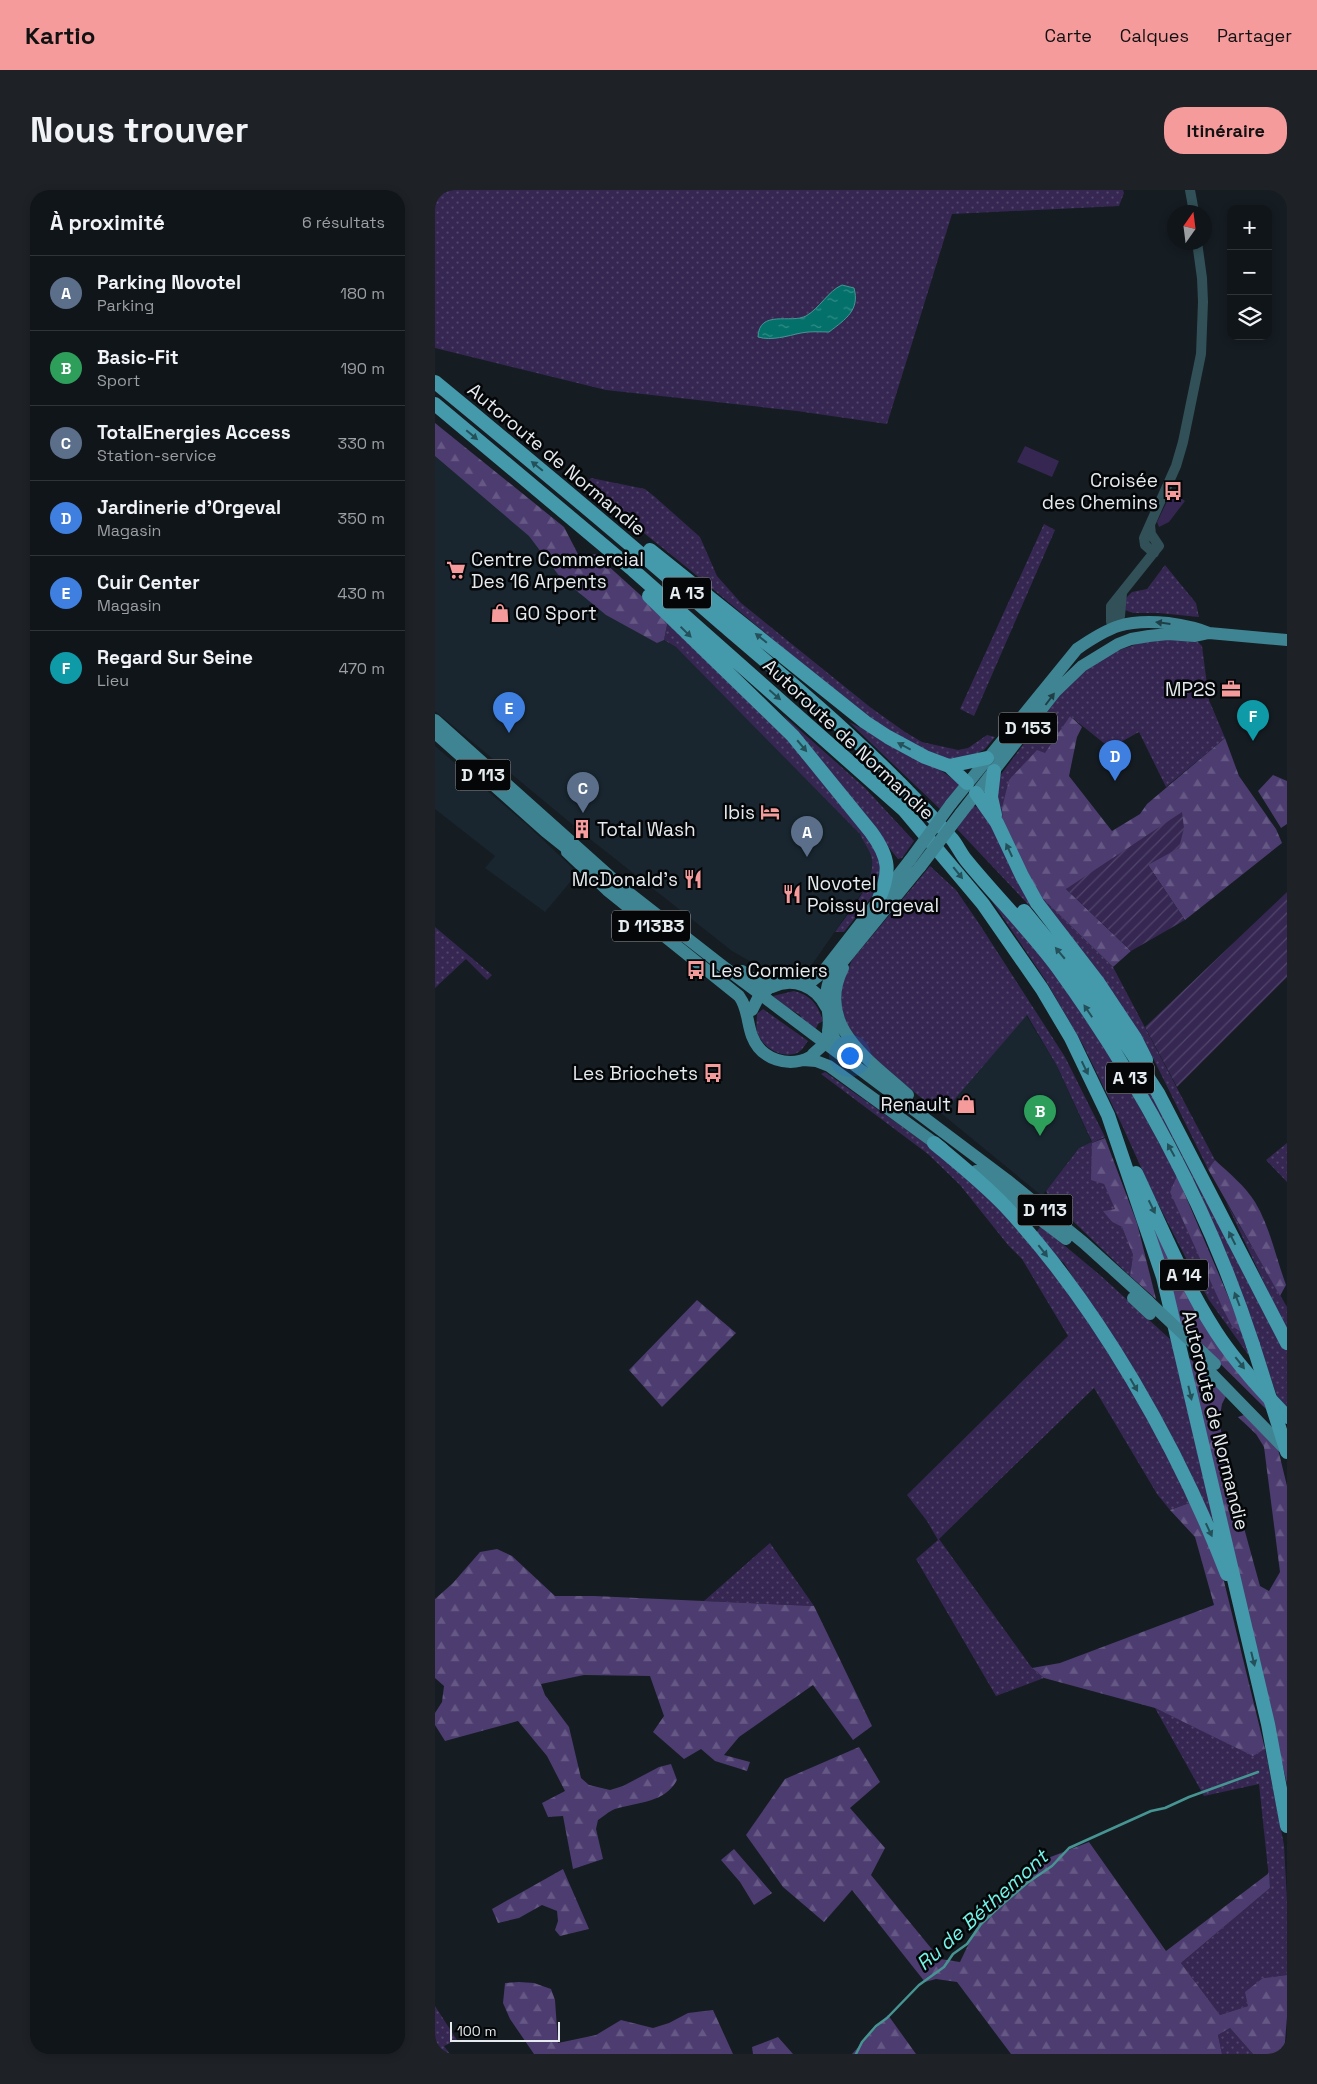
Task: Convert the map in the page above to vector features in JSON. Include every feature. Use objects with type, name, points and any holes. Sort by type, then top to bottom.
[{"type":"highway","name":"Autoroute de Normandie","points":[[435,382],[575,497],[799,689],[914,799],[955,842],[964,858],[1019,918],[1057,968],[1138,1089],[1178,1162],[1217,1248],[1253,1345],[1287,1452]]},
{"type":"highway","name":"Autoroute de Normandie","points":[[435,404],[633,570],[904,810],[953,866],[1011,942],[1071,1038],[1108,1116],[1163,1277],[1275,1754],[1287,1826]]},
{"type":"highway","points":[[575,497],[595,505],[865,722],[925,757],[949,766],[972,788],[997,823],[1037,904],[1097,981],[1135,1038],[1154,1076],[1158,1094]]},
{"type":"highway","points":[[633,570],[639,586],[793,736],[878,841],[887,860],[888,872],[878,901]]},
{"type":"highway","points":[[949,766],[987,758]]},
{"type":"highway","points":[[994,771],[991,797],[997,823]]},
{"type":"highway","points":[[955,842],[970,853],[1069,963],[1109,1017],[1158,1094],[1287,1343]]},
{"type":"highway","name":"A 14","points":[[1108,1116],[1196,1299],[1217,1333],[1262,1391],[1287,1417]]},
{"type":"highway","points":[[934,1143],[976,1178],[1011,1213],[1061,1276],[1109,1344],[1179,1466],[1213,1539],[1241,1612]]},
{"type":"main road","name":"D 153","points":[[799,984],[812,981],[822,973],[878,901],[961,813],[987,758],[1077,649],[1100,632],[1133,622],[1148,621],[1196,627],[1209,633]]},
{"type":"main road","name":"D 153","points":[[826,1007],[825,992],[831,976],[860,941],[915,863],[951,804],[994,771],[1055,692],[1081,666],[1088,655],[1113,640],[1116,626]]},
{"type":"main road","points":[[1116,626],[1127,640]]},
{"type":"main road","name":"D 153","points":[[1081,666],[1127,640],[1168,634],[1195,636],[1209,633],[1287,640]]},
{"type":"main road","name":"D 113","points":[[435,720],[624,889],[719,964],[1007,1180],[1138,1292],[1149,1307]]},
{"type":"main road","name":"D 113","points":[[435,733],[545,831],[715,968],[1003,1184],[1044,1217],[1149,1307],[1287,1440]]},
{"type":"main road","points":[[544,817],[749,976],[774,986],[799,984],[815,993],[826,1007],[828,1030],[822,1046],[808,1057],[783,1062],[767,1056],[755,1043],[749,1024],[751,1010],[759,997],[774,986]]},
{"type":"main road","name":"D 113B3","points":[[545,831],[607,890],[735,993],[745,1005],[749,1024]]},
{"type":"main road","points":[[860,941],[837,982],[835,999],[837,1016],[842,1030],[851,1042],[908,1095]]},
{"type":"main road","points":[[828,1030],[840,1045],[908,1095],[1046,1203],[1095,1247],[1138,1292]]},
{"type":"main road","points":[[808,1057],[829,1066],[934,1143],[1007,1193],[1077,1247]]},
{"type":"main road","name":"D 113","points":[[1211,1367],[1287,1452]]},
{"type":"street","points":[[1190,190],[1193,205]]},
{"type":"street","points":[[1116,626],[1120,616],[1122,593],[1155,543],[1150,525],[1176,466],[1183,442],[1201,354],[1203,278],[1198,250]]},
{"type":"shaded area","points":[[435,190],[1123,190],[1124,193],[1119,206],[952,214],[887,424],[797,411],[606,390],[435,348]]},
{"type":"shaded area","points":[[435,423],[611,610],[676,647],[814,779],[868,844],[881,865],[809,969],[775,972],[753,963],[732,951],[590,839],[435,711]]},
{"type":"shaded area","points":[[1025,446],[1059,461],[1052,477],[1017,462]]},
{"type":"shaded area","points":[[591,478],[645,489],[655,497],[700,537],[717,576],[741,603],[870,707],[905,732],[922,742],[958,750],[968,748],[987,735],[995,737],[984,750],[969,757],[960,760],[935,758],[863,715],[690,570],[588,488],[586,483]]},
{"type":"shaded area","points":[[1172,491],[1185,501],[1169,522],[1159,527],[1157,522]]},
{"type":"shaded area","points":[[1044,524],[1055,530],[974,716],[960,709]]},
{"type":"shaded area","points":[[1165,565],[1196,603],[1199,617],[1158,613],[1133,613],[1125,610],[1126,598],[1132,592],[1147,589]]},
{"type":"shaded area","points":[[668,620],[775,723],[874,845],[881,865],[877,890],[844,932],[835,932],[861,895],[871,874],[871,855],[860,834],[676,647],[664,640]]},
{"type":"shaded area","points":[[1156,638],[1197,641],[1202,646],[1209,700],[1225,738],[1166,787],[1139,732],[1110,748],[1070,716],[1003,824],[996,804],[999,777],[1063,691],[1086,668],[1116,651]]},
{"type":"shaded area","points":[[783,715],[865,788],[914,841],[902,858],[898,859]]},
{"type":"shaded area","points":[[849,722],[926,760],[960,784],[940,809]]},
{"type":"shaded area","points":[[435,746],[525,823],[576,871],[576,875],[545,912],[485,868],[495,856],[435,809]]},
{"type":"shaded area","points":[[972,805],[979,808],[989,822],[1043,920],[957,829]]},
{"type":"shaded area","points":[[1182,812],[1184,828],[1179,848],[1148,865],[1185,920],[1131,951],[1066,889]]},
{"type":"shaded area","points":[[930,866],[956,890],[980,925],[1065,1057],[1105,1137],[1092,1143],[1104,1184],[1116,1209],[1104,1211],[1112,1222],[1122,1227],[1133,1255],[1130,1276],[1052,1201],[1046,1191],[1079,1148],[1092,1142],[1057,1066],[1027,1015],[942,1114],[860,1045],[844,1023],[841,1007],[842,991],[852,960]]},
{"type":"shaded area","points":[[979,882],[1026,935],[1063,986],[1121,1073],[1177,1176],[1244,1334],[1252,1360],[1209,1300],[1191,1268],[1153,1194],[1083,1045],[1046,981]]},
{"type":"shaded area","points":[[1287,892],[1287,977],[1177,1087],[1145,1027]]},
{"type":"shaded area","points":[[1037,893],[1113,967],[1215,1160],[1208,1169],[1152,1056]]},
{"type":"shaded area","points":[[435,927],[492,975],[487,980],[466,959],[435,988]]},
{"type":"shaded area","points":[[794,991],[809,998],[819,1010],[823,1021],[818,1024],[815,1031],[803,1022],[800,1015],[773,996]]},
{"type":"shaded area","points":[[763,1009],[808,1041],[800,1051],[786,1055],[774,1051],[764,1044],[756,1027],[757,1014]]},
{"type":"shaded area","points":[[1026,1015],[1057,1066],[1092,1143],[1079,1148],[1042,1196],[942,1114]]},
{"type":"shaded area","points":[[1138,1071],[1177,1137],[1263,1307],[1287,1350],[1287,1407],[1277,1396],[1239,1287],[1200,1193],[1172,1137],[1135,1075]]},
{"type":"shaded area","points":[[825,1072],[973,1177],[1009,1218],[1091,1320],[1150,1420],[1192,1502],[1170,1510],[1157,1494],[1094,1388],[939,1539],[1032,1668],[1044,1678],[996,1696],[916,1559],[938,1540],[927,1521],[907,1495],[1068,1336],[1022,1259],[1008,1245],[960,1185],[928,1154],[821,1074]]},
{"type":"shaded area","points":[[1287,1143],[1287,1182],[1266,1160]]},
{"type":"shaded area","points":[[1226,1202],[1287,1307],[1287,1329],[1281,1319]]},
{"type":"shaded area","points":[[1041,1226],[1100,1275],[1171,1340],[1220,1547],[1120,1354],[1064,1263],[1047,1251],[1034,1235]]},
{"type":"shaded area","points":[[770,1543],[814,1606],[704,1601]]},
{"type":"shaded area","points":[[1155,1708],[1253,1755],[1265,1749],[1284,1845],[1287,1901],[1287,1975],[1263,1978],[1248,2006],[1220,2015],[1181,1963],[1270,1888],[1259,1784],[1204,1796]]},
{"type":"shaded area","points":[[435,2006],[457,2040],[444,2046],[450,2054],[435,2054]]},
{"type":"shaded area","points":[[1230,2028],[1253,2054],[1222,2054],[1218,2035]]},
{"type":"green space","points":[[435,423],[564,527],[580,558],[595,554],[668,620],[664,640],[657,643],[606,615],[560,577],[529,536],[435,456]]},
{"type":"green space","points":[[1070,716],[1082,727],[1077,737],[1069,776],[1112,831],[1140,814],[1147,804],[1225,738],[1239,776],[1276,829],[1282,843],[1185,920],[1148,865],[1066,889],[1131,951],[1113,967],[1037,893],[1003,824],[1002,808],[1009,780],[1037,750],[1045,753]]},
{"type":"green space","points":[[1273,775],[1287,781],[1287,824],[1281,828],[1258,791]]},
{"type":"green space","points":[[1105,1138],[1137,1223],[1156,1299],[1130,1276],[1133,1255],[1122,1227],[1112,1222],[1103,1211],[1115,1209],[1104,1184],[1091,1180],[1092,1143]]},
{"type":"green space","points":[[1215,1160],[1247,1191],[1260,1212],[1269,1232],[1286,1285],[1280,1296],[1208,1169]]},
{"type":"green space","points":[[1177,1176],[1244,1334],[1232,1326],[1224,1311],[1170,1192]]},
{"type":"green space","points":[[1157,1231],[1264,1399],[1266,1409],[1180,1324],[1154,1232]]},
{"type":"green space","points":[[697,1300],[736,1333],[662,1407],[629,1370]]},
{"type":"green space","points":[[1188,1357],[1227,1394],[1222,1404],[1219,1421],[1233,1488],[1260,1586],[1269,1591],[1280,1572],[1264,1447],[1256,1434],[1238,1417],[1244,1415],[1278,1449],[1287,1486],[1287,1784]]},
{"type":"green space","points":[[1192,1502],[1221,1569],[1265,1749],[1253,1756],[1155,1708],[1044,1678],[1032,1668],[1060,1663],[1214,1605],[1195,1537],[1170,1510]]},
{"type":"green space","points":[[497,1549],[512,1556],[555,1596],[594,1596],[814,1606],[872,1726],[853,1740],[813,1685],[739,1737],[724,1755],[750,1762],[747,1771],[715,1761],[701,1749],[684,1759],[653,1732],[664,1716],[650,1676],[584,1675],[541,1684],[545,1695],[569,1727],[581,1778],[589,1785],[610,1790],[623,1786],[659,1767],[671,1764],[677,1780],[672,1788],[658,1797],[615,1809],[598,1820],[596,1829],[603,1859],[573,1869],[563,1816],[548,1817],[542,1803],[565,1791],[547,1756],[518,1721],[445,1741],[435,1725],[435,1713],[442,1702],[444,1686],[435,1678],[435,1599],[453,1583],[480,1552]]},
{"type":"green space","points":[[859,1747],[880,1782],[850,1808],[885,1848],[871,1875],[940,1959],[960,1962],[982,1916],[1048,1858],[1089,1842],[1166,1951],[1269,1873],[1270,1888],[1181,1963],[1220,2015],[1248,2006],[1245,1992],[1263,1978],[1287,1975],[1287,2017],[1284,2054],[1253,2054],[1230,2028],[1218,2035],[1222,2054],[1011,2054],[957,1982],[936,1979],[925,1982],[852,1890],[824,1922],[783,1887],[746,1835],[785,1779]]},
{"type":"green space","points":[[734,1849],[772,1893],[754,1905],[740,1882],[721,1860]]},
{"type":"green space","points":[[563,1869],[589,1929],[560,1936],[555,1930],[558,1921],[557,1911],[542,1905],[519,1918],[498,1923],[492,1909]]},
{"type":"green space","points":[[505,1983],[534,1983],[551,1989],[555,2000],[558,2043],[596,2035],[621,2020],[653,2028],[669,2023],[688,2013],[713,2010],[733,2054],[534,2054],[510,2019],[503,2003]]},
{"type":"green space","points":[[888,2015],[916,2054],[852,2054]]},
{"type":"green space","points":[[778,2037],[793,2054],[753,2054],[752,2047]]},
{"type":"water","points":[[842,285],[854,288],[855,302],[846,318],[829,332],[804,332],[774,338],[758,337],[760,328],[764,323],[770,320],[806,316],[816,309],[832,291]]},
{"type":"waterway","name":"Ru de Béthemont","points":[[856,2054],[862,2042],[876,2026],[887,2018],[919,1985],[944,1967],[953,1954],[967,1944],[981,1924],[1027,1883],[1052,1866],[1069,1848],[1151,1811],[1165,1808],[1189,1797],[1258,1772]]},
{"type":"place","name":"Croisée des Chemins","points":[[1173,491]]},
{"type":"place","name":"Centre Commercial Des 16 Arpents","points":[[456,570]]},
{"type":"place","name":"GO Sport","points":[[500,613]]},
{"type":"place","name":"MP2S","points":[[1231,689]]},
{"type":"place","name":"Cuir Center","points":[[509,733]]},
{"type":"place","name":"Regard Sur Seine","points":[[1253,741]]},
{"type":"place","name":"Jardinerie d'Orgeval","points":[[1115,781]]},
{"type":"place","name":"Ibis","points":[[770,812]]},
{"type":"place","name":"TotalEnergies Access","points":[[583,813]]},
{"type":"place","name":"Total Wash","points":[[582,829]]},
{"type":"place","name":"Parking Novotel","points":[[807,857]]},
{"type":"place","name":"McDonald's","points":[[693,879]]},
{"type":"place","name":"Novotel Poissy Orgeval","points":[[792,894]]},
{"type":"place","name":"Les Cormiers","points":[[696,970]]},
{"type":"place","name":"Les Briochets","points":[[713,1073]]},
{"type":"place","name":"Renault","points":[[966,1104]]},
{"type":"place","name":"Basic-Fit","points":[[1040,1136]]}]
